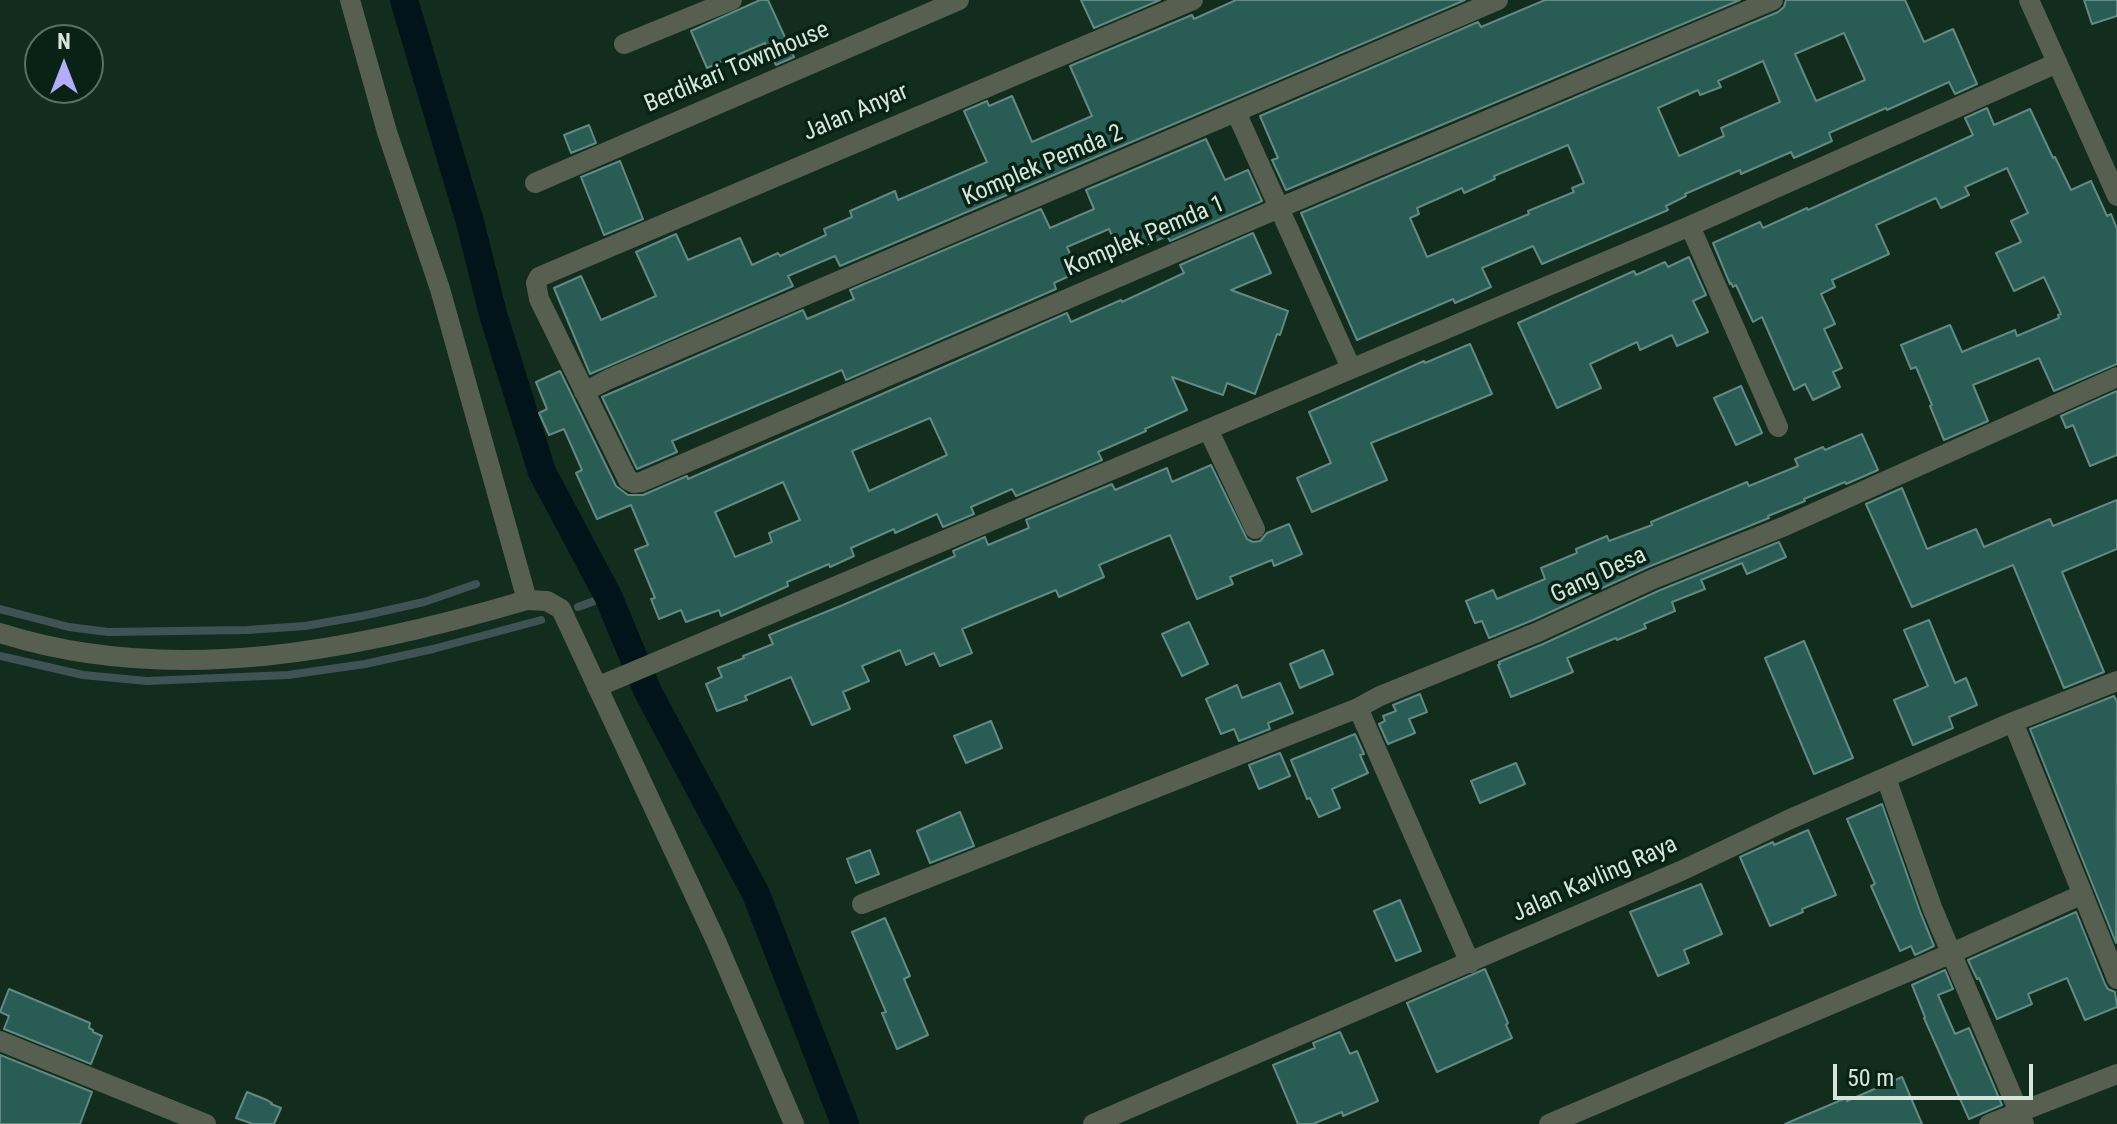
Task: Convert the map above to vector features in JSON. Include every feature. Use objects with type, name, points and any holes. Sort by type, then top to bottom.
[{"type":"street","points":[[350,0],[387,132],[440,289],[527,600]]},
{"type":"street","points":[[624,44],[732,0]]},
{"type":"street","name":"Berdikari Townhouse","points":[[535,183],[959,0]]},
{"type":"street","name":"Jalan Anyar","points":[[584,392],[537,292],[539,277],[1193,0]]},
{"type":"street","name":"Komplek Pemda 2","points":[[584,392],[1498,0]]},
{"type":"street","name":"Komplek Pemda 1","points":[[584,392],[628,480],[641,482],[1773,0]]},
{"type":"street","points":[[2029,0],[2117,196]]},
{"type":"street","points":[[597,687],[1690,226],[2057,63]]},
{"type":"street","points":[[1236,112],[1351,368]]},
{"type":"street","points":[[1690,226],[1778,427]]},
{"type":"street","name":"Gang Desa","points":[[862,904],[1358,708],[1380,696],[1538,632],[1653,579],[1785,526],[2117,377]]},
{"type":"street","points":[[1208,429],[1255,529]]},
{"type":"street","points":[[0,633],[76,653],[159,661],[258,658],[398,635],[527,600],[547,601],[561,609],[716,941],[794,1124]]},
{"type":"street","name":"Jalan Kavling Raya","points":[[1093,1124],[1683,870],[1788,820],[2013,722],[2117,681]]},
{"type":"street","points":[[1358,708],[1470,963]]},
{"type":"street","points":[[2013,722],[2117,979]]},
{"type":"street","points":[[1886,778],[1933,910],[2021,1118]]},
{"type":"street","points":[[1549,1124],[2083,894]]},
{"type":"street","points":[[0,1041],[206,1124]]},
{"type":"street","points":[[1989,1124],[2021,1118],[2117,1074]]},
{"type":"building","points":[[760,0],[768,0],[794,57],[776,65],[765,43],[707,68],[691,31]]},
{"type":"building","points":[[1081,0],[1160,0],[1094,28]]},
{"type":"building","points":[[1236,0],[1465,0],[840,266],[835,256],[788,276],[793,286],[590,374],[554,288],[581,276],[601,320],[656,296],[636,252],[676,234],[688,260],[740,238],[752,265],[778,253],[780,256],[826,235],[824,229],[852,217],[850,211],[895,191],[898,200],[987,162],[964,111],[987,101],[989,106],[1012,96],[1032,142],[1092,116],[1070,66]]},
{"type":"building","points":[[1545,0],[1740,0],[1286,190],[1272,160],[1278,158],[1260,116],[1478,22],[1481,27]]},
{"type":"building","points":[[1786,0],[1905,0],[1924,42],[1953,29],[1977,84],[1955,94],[1949,82],[1886,108],[1829,133],[1832,141],[1794,158],[1791,152],[1741,174],[1740,170],[1685,194],[1666,206],[1668,210],[1542,264],[1533,246],[1482,268],[1491,287],[1455,303],[1453,299],[1357,340],[1301,213],[1784,7]],"holes":[[[1844,33],[1865,80],[1816,101],[1795,54]],[[1763,61],[1780,102],[1721,128],[1724,136],[1679,156],[1658,108],[1698,90],[1700,95],[1721,87],[1718,81]],[[1568,145],[1584,183],[1572,188],[1574,192],[1528,211],[1529,214],[1427,257],[1410,218],[1419,214],[1417,208],[1462,188],[1464,193],[1495,179],[1494,176]]]},
{"type":"building","points":[[2084,0],[2117,0],[2117,16],[2092,24]]},
{"type":"building","points":[[1987,108],[1994,125],[2030,109],[2071,190],[2091,181],[2107,216],[2111,214],[2117,229],[2117,364],[2054,391],[2039,358],[1973,385],[1988,421],[1944,440],[1916,367],[1911,369],[1901,345],[1950,325],[1962,352],[2015,330],[2017,336],[2059,318],[2061,314],[2044,277],[2014,291],[1996,253],[2021,242],[2011,221],[2028,213],[2007,168],[1965,187],[1969,195],[1941,208],[1936,198],[1876,225],[1889,254],[1832,280],[1835,287],[1821,294],[1835,324],[1824,329],[1842,368],[1833,372],[1840,387],[1813,400],[1805,384],[1794,390],[1762,317],[1753,322],[1736,285],[1733,287],[1730,284],[1713,243],[1760,222],[1763,228],[1808,210],[1973,135],[1965,118]]},
{"type":"building","points":[[589,125],[596,143],[571,153],[564,135]]},
{"type":"building","points":[[1206,139],[1225,180],[1248,170],[1262,201],[1170,241],[1167,236],[1121,256],[1109,229],[1067,247],[1078,272],[1054,283],[1056,289],[846,380],[842,370],[672,441],[677,452],[637,469],[602,397],[803,310],[807,319],[854,299],[850,290],[1041,209],[1050,228],[1094,209],[1086,190]]},
{"type":"building","points":[[620,161],[643,219],[604,235],[581,177]]},
{"type":"building","points":[[1253,233],[1271,273],[1231,290],[1288,311],[1255,394],[1227,383],[1223,395],[1172,377],[1187,410],[1098,452],[1102,460],[1016,496],[1012,489],[971,507],[974,514],[943,527],[937,514],[895,533],[894,529],[851,548],[854,556],[787,582],[788,586],[721,616],[719,610],[686,622],[681,610],[659,619],[651,599],[655,598],[635,550],[648,545],[631,505],[597,519],[576,473],[582,470],[564,429],[549,435],[539,413],[547,409],[536,382],[560,371],[616,486],[628,495],[643,495],[687,476],[688,479],[1067,313],[1071,322],[1122,302],[1184,273],[1180,265]],"holes":[[[930,418],[947,455],[869,491],[852,451]],[[783,482],[800,520],[769,533],[772,542],[735,557],[715,512]]]},
{"type":"building","points":[[1689,257],[1706,295],[1693,301],[1708,332],[1677,346],[1672,335],[1640,350],[1637,342],[1590,364],[1601,388],[1557,408],[1518,323],[1634,271],[1636,275],[1665,262],[1668,267]]},
{"type":"building","points":[[1470,344],[1492,394],[1371,443],[1387,480],[1312,512],[1297,478],[1331,463],[1309,412]]},
{"type":"building","points":[[1741,386],[1762,433],[1736,445],[1714,398]]},
{"type":"building","points":[[2117,391],[2117,455],[2090,466],[2073,425],[2066,428],[2061,416]]},
{"type":"building","points":[[1862,434],[1878,470],[1804,499],[1769,518],[1648,567],[1489,638],[1482,621],[1475,623],[1466,601],[1493,590],[1497,599],[1545,579],[1541,568],[1577,553],[1576,549],[1607,536],[1609,541],[1652,525],[1651,522],[1747,482],[1749,486],[1798,466],[1795,459]]},
{"type":"building","points":[[1211,465],[1247,539],[1260,541],[1267,533],[1289,524],[1302,554],[1274,566],[1272,560],[1230,577],[1233,584],[1197,599],[1170,535],[1099,565],[1104,577],[1059,597],[1056,590],[962,629],[972,653],[940,666],[934,653],[906,665],[900,650],[862,666],[869,681],[843,692],[850,709],[812,725],[791,677],[745,696],[747,700],[717,711],[706,684],[722,677],[718,668],[773,644],[769,635],[955,556],[953,551],[985,537],[988,545],[1029,528],[1026,520],[1112,484],[1115,490],[1167,468],[1172,482]]},
{"type":"building","points":[[1902,488],[1927,549],[1976,529],[1984,547],[2050,519],[2053,526],[2117,500],[2117,549],[2062,572],[2104,672],[2064,688],[2013,565],[1912,607],[1866,504]]},
{"type":"building","points":[[1779,542],[1786,557],[1747,574],[1742,563],[1701,580],[1705,589],[1672,602],[1675,611],[1644,624],[1646,628],[1567,658],[1573,672],[1511,697],[1499,662],[1658,591]]},
{"type":"building","points":[[1929,620],[1955,683],[1966,678],[1977,705],[1949,717],[1953,728],[1913,745],[1894,700],[1928,686],[1904,630]]},
{"type":"building","points":[[1189,622],[1208,664],[1182,676],[1162,634]]},
{"type":"building","points":[[1804,641],[1853,758],[1814,774],[1765,658]]},
{"type":"building","points":[[1323,650],[1333,674],[1300,688],[1290,664]]},
{"type":"building","points":[[1280,683],[1293,713],[1268,723],[1270,729],[1239,741],[1234,729],[1221,734],[1206,699],[1237,685],[1242,698]]},
{"type":"building","points":[[1420,694],[1427,712],[1409,719],[1415,733],[1388,744],[1379,724],[1385,721],[1383,716],[1396,711],[1393,705]]},
{"type":"building","points":[[2114,696],[2117,702],[2116,943],[2030,729]]},
{"type":"building","points":[[991,721],[1002,748],[966,763],[954,736]]},
{"type":"building","points":[[1355,734],[1368,773],[1332,789],[1340,808],[1319,817],[1310,798],[1307,799],[1291,760]]},
{"type":"building","points":[[1280,753],[1290,776],[1259,789],[1249,765]]},
{"type":"building","points":[[1516,763],[1525,784],[1480,803],[1471,781]]},
{"type":"building","points":[[1882,804],[1934,946],[1915,955],[1911,946],[1900,951],[1871,886],[1875,884],[1847,819]]},
{"type":"building","points":[[960,812],[974,846],[930,863],[917,831]]},
{"type":"building","points":[[1808,830],[1836,895],[1770,926],[1740,857]]},
{"type":"building","points":[[870,850],[879,874],[856,883],[847,859]]},
{"type":"building","points":[[1701,884],[1722,934],[1684,950],[1689,963],[1658,976],[1630,912]]},
{"type":"building","points":[[1400,900],[1421,951],[1396,961],[1374,911]]},
{"type":"building","points":[[2076,912],[2105,984],[2115,992],[2117,1007],[2085,1020],[2067,978],[2028,994],[2032,1004],[1997,1019],[1968,960]]},
{"type":"building","points":[[885,918],[910,976],[904,979],[928,1035],[897,1049],[882,1013],[886,1012],[852,932]]},
{"type":"building","points":[[1485,969],[1512,1038],[1437,1072],[1407,1003]]},
{"type":"building","points":[[1945,970],[1953,989],[1938,995],[1955,1034],[1969,1028],[2002,1105],[1969,1119],[1912,985]]},
{"type":"building","points":[[9,989],[90,1023],[89,1028],[102,1036],[91,1064],[4,1029],[9,1016],[0,1012]]},
{"type":"building","points":[[1340,1032],[1350,1054],[1357,1051],[1378,1101],[1343,1116],[1342,1112],[1313,1124],[1298,1124],[1273,1065],[1315,1048],[1313,1043]]},
{"type":"building","points":[[0,1055],[92,1092],[80,1124],[0,1124]]},
{"type":"building","points":[[1902,1077],[1922,1124],[1785,1124],[1846,1098],[1847,1101]]},
{"type":"building","points":[[247,1092],[281,1108],[274,1124],[253,1124],[236,1118]]},
{"type":"waterway","points":[[404,0],[470,222],[493,314],[542,472],[608,596],[648,692],[756,894],[845,1124]]},
{"type":"waterway","points":[[0,609],[69,627],[108,632],[247,630],[305,626],[362,616],[424,602],[476,584]]},
{"type":"waterway","points":[[578,607],[608,596]]},
{"type":"waterway","points":[[0,656],[83,675],[147,681],[288,675],[365,664],[541,620]]}]
